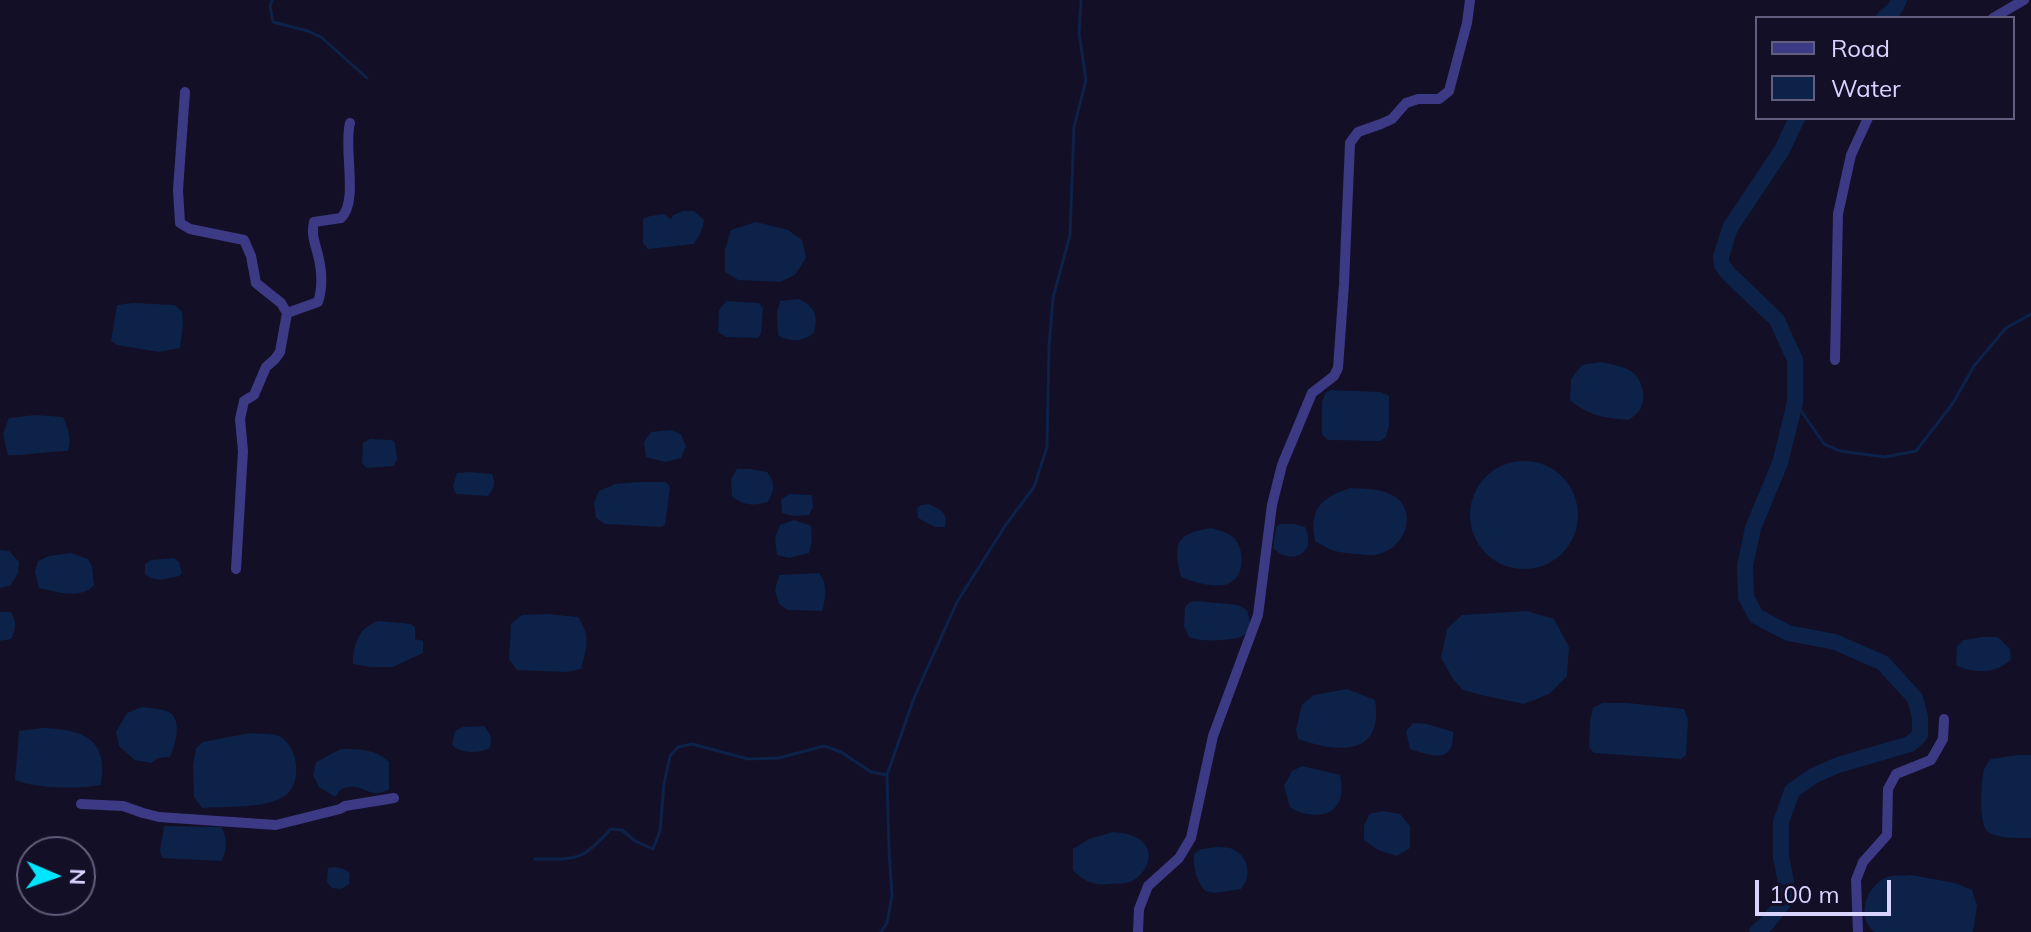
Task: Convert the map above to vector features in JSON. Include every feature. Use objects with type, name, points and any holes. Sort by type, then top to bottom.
[{"type":"street","points":[[1138,932],[1139,909],[1148,886],[1179,858],[1191,838],[1213,736],[1258,615],[1272,505],[1282,465],[1312,393],[1334,376],[1338,368],[1350,143],[1358,132],[1392,119],[1406,103],[1418,99],[1439,99],[1449,91],[1470,0]]},
{"type":"street","points":[[1996,16],[2024,0]]},
{"type":"street","points":[[185,92],[178,190],[180,223],[190,229],[244,240],[251,256],[256,283],[281,303],[287,313],[280,352],[266,367],[254,395],[244,401],[240,419],[243,451],[236,569]]},
{"type":"street","points":[[1835,360],[1838,214],[1851,155],[1867,120]]},
{"type":"street","points":[[287,313],[318,302],[322,274],[312,236],[313,226],[314,222],[341,218],[348,209],[350,123]]},
{"type":"street","points":[[1858,932],[1856,880],[1863,862],[1887,835],[1888,789],[1896,774],[1931,760],[1943,739],[1944,719]]},
{"type":"street","points":[[81,804],[123,806],[159,817],[276,825],[345,806],[394,798]]},
{"type":"water","points":[[683,211],[694,211],[704,220],[694,244],[648,249],[643,243],[643,219],[664,214],[671,219]]},
{"type":"water","points":[[756,222],[788,230],[802,240],[806,258],[795,275],[780,282],[738,280],[725,272],[725,250],[731,230]]},
{"type":"water","points":[[799,299],[814,313],[814,333],[800,340],[787,339],[778,335],[780,301]]},
{"type":"water","points":[[726,301],[759,303],[763,308],[758,338],[726,337],[718,332],[719,310]]},
{"type":"water","points":[[117,305],[175,305],[182,312],[180,348],[159,352],[117,345],[111,341]]},
{"type":"water","points":[[1601,362],[1628,369],[1638,379],[1643,401],[1639,411],[1629,420],[1597,415],[1583,410],[1570,400],[1571,379],[1582,365]]},
{"type":"water","points":[[1326,392],[1380,392],[1389,396],[1386,437],[1380,441],[1328,440],[1322,434],[1322,402]]},
{"type":"water","points":[[35,415],[63,417],[68,430],[68,451],[8,455],[3,434],[9,418]]},
{"type":"water","points":[[671,430],[681,434],[686,446],[681,458],[665,462],[646,457],[644,442],[651,432]]},
{"type":"water","points":[[370,439],[392,440],[395,443],[397,459],[394,466],[366,468],[362,462],[363,443]]},
{"type":"water","points":[[1524,461],[1545,465],[1562,477],[1574,494],[1578,515],[1574,536],[1562,553],[1545,565],[1524,569],[1503,565],[1486,553],[1474,536],[1470,515],[1474,494],[1486,477],[1503,465]]},
{"type":"water","points":[[737,469],[767,472],[773,487],[768,502],[749,504],[732,496],[731,479]]},
{"type":"water","points":[[457,473],[492,474],[494,486],[488,496],[456,494],[453,486]]},
{"type":"water","points":[[666,482],[670,487],[665,525],[605,524],[596,518],[594,503],[599,491],[615,484]]},
{"type":"water","points":[[1350,488],[1381,491],[1394,496],[1402,504],[1406,514],[1403,534],[1387,551],[1373,555],[1344,553],[1315,541],[1314,520],[1319,506],[1331,496]]},
{"type":"water","points":[[790,494],[812,495],[813,507],[809,515],[782,513],[781,499]]},
{"type":"water","points":[[928,504],[944,515],[945,527],[935,527],[918,518],[917,509]]},
{"type":"water","points":[[794,520],[811,526],[809,553],[789,558],[777,555],[775,538],[780,525]]},
{"type":"water","points":[[1280,524],[1305,527],[1308,545],[1300,555],[1287,556],[1273,548],[1276,527]]},
{"type":"water","points":[[1211,528],[1232,536],[1242,558],[1236,578],[1224,585],[1202,584],[1181,577],[1177,556],[1180,542],[1190,533]]},
{"type":"water","points":[[0,550],[9,551],[19,562],[18,573],[11,585],[0,588]]},
{"type":"water","points":[[71,553],[88,559],[94,585],[76,594],[39,588],[35,572],[38,561]]},
{"type":"water","points":[[174,558],[179,562],[182,573],[179,576],[157,579],[145,574],[145,564],[151,560]]},
{"type":"water","points":[[819,573],[825,591],[822,611],[788,610],[779,604],[775,590],[779,575]]},
{"type":"water","points":[[1196,601],[1238,605],[1247,610],[1249,630],[1241,637],[1229,639],[1189,637],[1184,626],[1185,607]]},
{"type":"water","points":[[1527,611],[1554,619],[1569,647],[1567,676],[1549,694],[1524,704],[1463,690],[1441,658],[1447,629],[1462,615]]},
{"type":"water","points":[[0,612],[11,612],[13,615],[15,626],[11,639],[0,641]]},
{"type":"water","points":[[522,615],[578,617],[587,642],[581,669],[566,672],[517,670],[509,659],[511,624]]},
{"type":"water","points":[[379,621],[411,624],[415,627],[415,639],[423,641],[423,653],[393,667],[353,664],[358,637],[366,627]]},
{"type":"water","points":[[1998,637],[2010,649],[2011,659],[1999,668],[1985,671],[1956,665],[1957,646],[1964,640]]},
{"type":"water","points":[[1347,689],[1375,700],[1376,719],[1365,741],[1342,748],[1298,739],[1296,730],[1302,705],[1314,695]]},
{"type":"water","points":[[1602,703],[1684,709],[1688,720],[1686,755],[1681,759],[1594,753],[1589,747],[1590,720],[1593,708]]},
{"type":"water","points":[[142,707],[169,712],[176,721],[177,733],[170,757],[158,758],[151,763],[135,760],[119,746],[116,732],[127,713]]},
{"type":"water","points":[[1413,723],[1453,732],[1450,750],[1440,756],[1410,749],[1406,731]]},
{"type":"water","points":[[484,726],[491,737],[489,749],[469,752],[452,745],[455,731],[463,727]]},
{"type":"water","points":[[42,728],[69,731],[90,739],[101,756],[101,785],[58,787],[15,780],[19,731]]},
{"type":"water","points":[[250,733],[278,736],[287,743],[295,758],[294,784],[283,797],[265,804],[202,808],[194,797],[196,748],[203,742]]},
{"type":"water","points":[[341,749],[379,754],[389,762],[389,789],[375,793],[350,787],[341,789],[335,797],[319,787],[313,775],[316,762]]},
{"type":"water","points":[[2031,755],[2031,838],[1992,834],[1983,820],[1981,792],[1986,766],[1991,759]]},
{"type":"water","points":[[1302,766],[1340,775],[1340,800],[1326,814],[1306,814],[1290,807],[1284,786],[1292,771]]},
{"type":"water","points":[[1383,811],[1400,814],[1410,826],[1410,848],[1397,856],[1378,850],[1364,840],[1364,826],[1369,814]]},
{"type":"water","points":[[164,826],[221,827],[226,840],[223,858],[221,861],[162,858],[160,851]]},
{"type":"water","points":[[1113,832],[1136,837],[1146,846],[1149,856],[1143,872],[1135,880],[1123,883],[1100,884],[1081,878],[1073,870],[1073,849],[1089,839]]},
{"type":"water","points":[[1230,848],[1245,860],[1248,871],[1241,889],[1215,893],[1202,887],[1196,874],[1194,854],[1201,849]]},
{"type":"water","points":[[336,867],[350,874],[349,884],[341,889],[332,888],[327,882],[328,868]]},
{"type":"water","points":[[1911,875],[1955,883],[1972,890],[1977,906],[1973,932],[1874,932],[1865,917],[1870,892],[1883,879]]},
{"type":"waterway","points":[[272,0],[273,22],[321,37],[367,78]]},
{"type":"waterway","points":[[881,932],[887,923],[892,895],[887,775],[914,698],[957,602],[1034,487],[1047,447],[1053,298],[1070,235],[1074,127],[1086,80],[1079,33],[1081,0]]},
{"type":"waterway","points":[[1886,16],[1899,0]]},
{"type":"waterway","points":[[1757,932],[1785,900],[1781,822],[1792,791],[1813,776],[1838,765],[1910,744],[1920,735],[1920,717],[1915,698],[1883,663],[1835,642],[1788,633],[1756,616],[1746,597],[1745,566],[1753,528],[1780,463],[1795,402],[1795,360],[1777,320],[1729,274],[1722,265],[1721,257],[1730,228],[1782,150],[1796,120]]},
{"type":"waterway","points":[[1795,402],[1824,444],[1840,451],[1885,457],[1916,451],[1953,403],[1974,366],[2006,328],[2031,314]]},
{"type":"waterway","points":[[535,859],[578,856],[592,848],[611,829],[622,830],[635,841],[653,849],[660,831],[670,756],[678,747],[692,744],[748,759],[779,758],[824,746],[841,752],[871,772],[887,775]]}]
